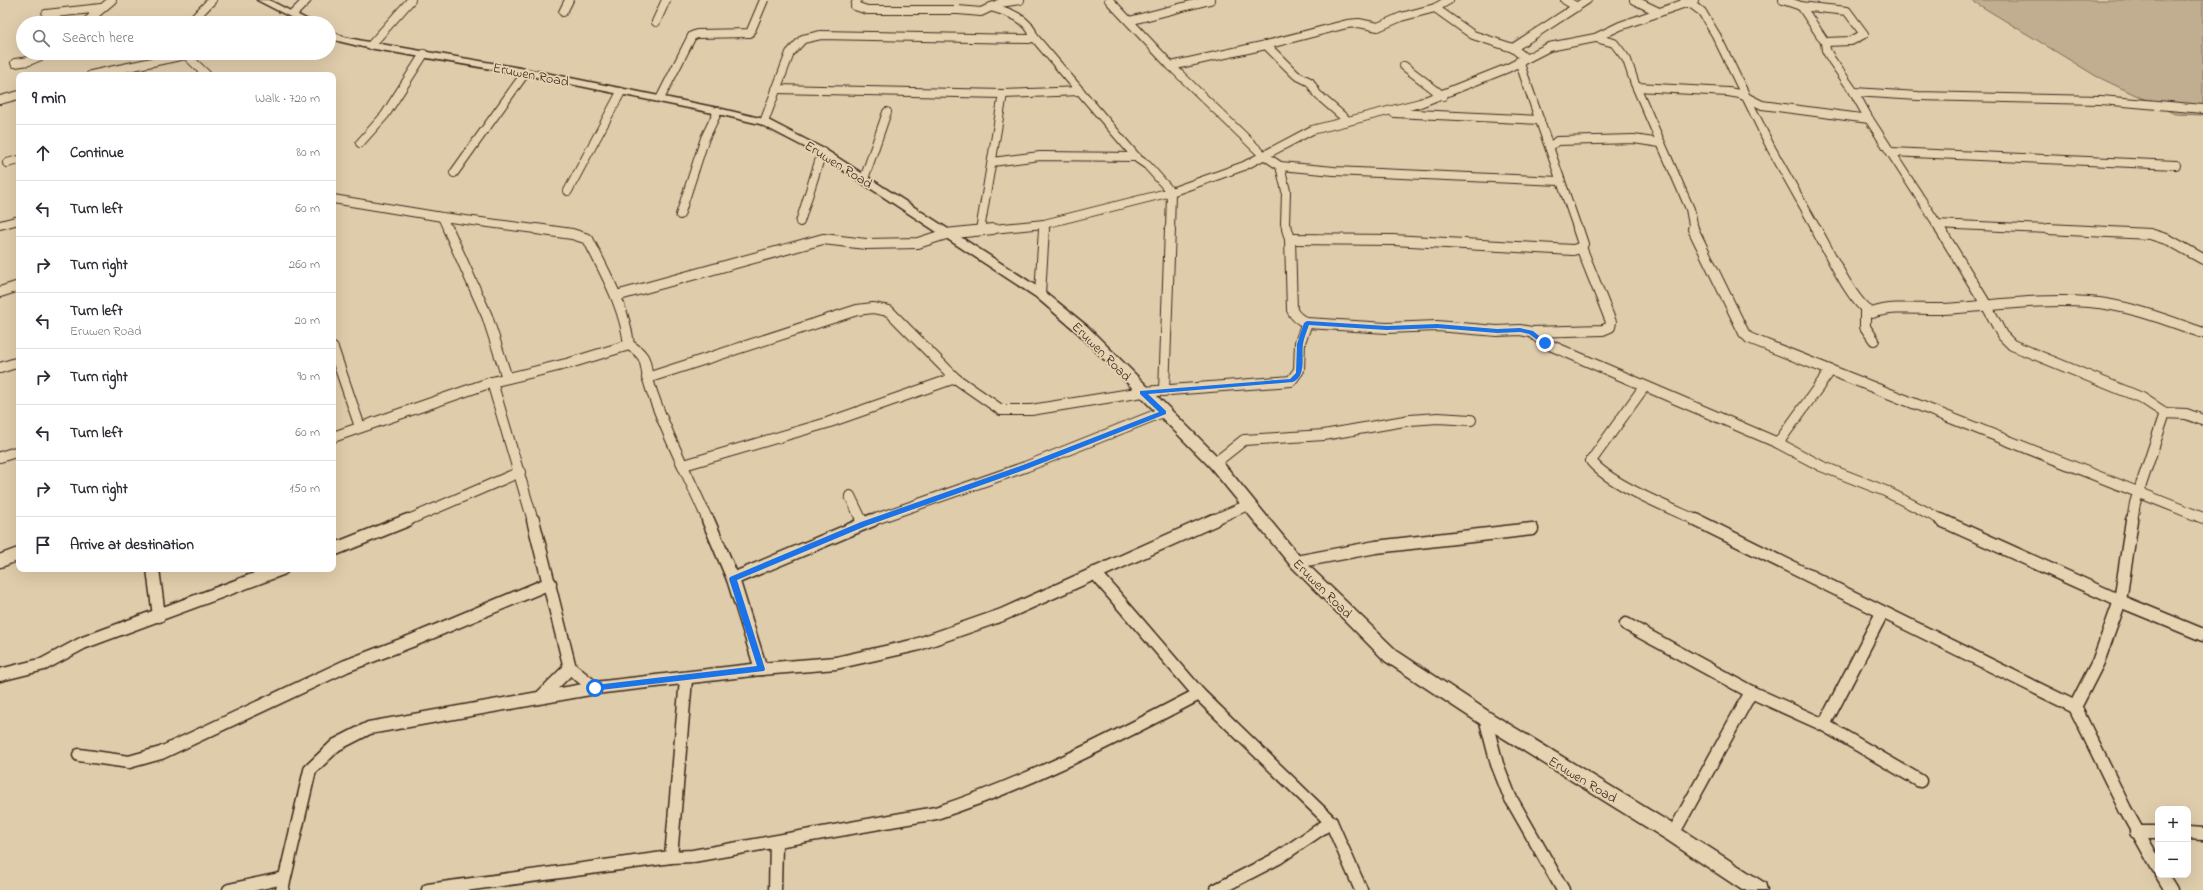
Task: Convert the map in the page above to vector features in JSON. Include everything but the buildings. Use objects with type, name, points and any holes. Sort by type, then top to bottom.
[{"type":"street","points":[[92,16],[112,0]]},
{"type":"street","points":[[197,16],[212,0]]},
{"type":"street","points":[[262,0],[297,16]]},
{"type":"street","points":[[293,14],[307,0]]},
{"type":"street","points":[[371,45],[411,0]]},
{"type":"street","points":[[563,12],[569,0]]},
{"type":"street","points":[[656,22],[666,0]]},
{"type":"street","points":[[660,100],[692,36],[697,34],[750,32],[753,29],[764,0]]},
{"type":"street","points":[[857,0],[855,6],[867,10],[958,10],[973,12],[991,8],[1000,3],[1021,0]]},
{"type":"street","points":[[1012,12],[1021,0]]},
{"type":"street","points":[[1109,0],[1171,66],[1262,154],[1280,166],[1334,171],[1560,181]]},
{"type":"street","points":[[1129,21],[1210,0]]},
{"type":"street","points":[[1435,8],[1438,3],[1437,0]]},
{"type":"street","points":[[1171,66],[1266,45],[1347,24],[1359,23],[1378,27],[1401,17],[1435,8],[1449,0]]},
{"type":"street","points":[[1565,0],[1577,7]]},
{"type":"street","points":[[1513,48],[1587,0]]},
{"type":"street","points":[[1634,0],[1659,12]]},
{"type":"street","points":[[616,296],[823,240],[866,244],[918,243],[946,234],[1044,224],[1170,192],[1244,166],[1262,154],[1312,130],[1392,112],[1443,96],[1508,68],[1521,59],[1549,47],[1595,38],[1684,2],[1694,0]]},
{"type":"street","points":[[1784,0],[1800,6],[1847,11],[1864,34],[1860,39],[1852,41],[1825,42]]},
{"type":"street","points":[[1684,2],[1693,5],[1702,12],[1748,98],[1771,148],[1851,292],[1865,310],[1872,313],[1886,308],[1987,306],[2003,303],[2089,302],[2111,304],[2133,309],[2203,333]]},
{"type":"street","points":[[1800,6],[1825,42],[1826,50],[1831,59],[1854,92],[1869,120],[1891,152],[1987,306],[2002,335],[2012,345],[2026,352],[2142,398],[2166,413],[2176,413],[2203,420]]},
{"type":"street","points":[[46,14],[101,8]]},
{"type":"street","points":[[991,8],[1012,12],[1025,23],[1034,37],[1080,91],[1137,157],[1170,192],[1164,391]]},
{"type":"street","points":[[1280,166],[1286,191],[1285,224],[1290,239],[1292,310],[1293,315],[1307,323],[1387,328],[1444,326],[1497,331],[1520,330],[1531,332],[1603,330],[1610,327],[1610,322],[1581,247],[1583,244],[1560,181],[1521,59],[1513,48],[1473,35],[1435,8]]},
{"type":"street","name":"Eruwen Road","points":[[336,36],[341,39],[371,45],[526,72],[718,111],[764,122],[822,152],[1040,294],[1082,329],[1215,463],[1248,506],[1296,562],[1391,656],[1485,718],[1673,834],[1758,890]]},
{"type":"street","points":[[764,122],[790,53],[803,39],[812,36],[978,39],[1029,39],[1034,37]]},
{"type":"street","points":[[1595,38],[1609,40],[1616,45],[1627,60],[1660,142],[1690,209],[1693,229],[1744,333],[1749,338],[2139,491],[2203,518]]},
{"type":"street","points":[[1266,45],[1296,75],[1310,82],[1317,94],[1348,121]]},
{"type":"street","points":[[360,143],[385,115],[424,54]]},
{"type":"street","points":[[15,63],[31,60]]},
{"type":"street","points":[[104,72],[158,60]]},
{"type":"street","points":[[194,60],[204,72]]},
{"type":"street","points":[[1404,66],[1443,96]]},
{"type":"street","points":[[454,173],[526,72]]},
{"type":"street","points":[[1637,87],[1664,90],[1728,92],[1740,94],[1762,105],[1857,116],[1869,120]]},
{"type":"street","points":[[776,89],[1003,94],[1080,91]]},
{"type":"street","points":[[568,191],[621,92]]},
{"type":"street","points":[[1854,92],[1925,97],[2101,100],[2203,109]]},
{"type":"street","points":[[980,230],[1003,94]]},
{"type":"street","points":[[0,100],[16,96]]},
{"type":"street","points":[[1857,116],[1864,109]]},
{"type":"street","points":[[680,215],[705,138],[718,111]]},
{"type":"street","points":[[864,179],[887,112]]},
{"type":"street","points":[[1392,112],[1405,115],[1540,120]]},
{"type":"street","points":[[1550,147],[1557,141],[1634,139],[1660,142]]},
{"type":"street","points":[[800,222],[822,152]]},
{"type":"street","points":[[1891,152],[2176,165]]},
{"type":"street","points":[[992,162],[1040,156],[1137,157]]},
{"type":"street","points":[[7,163],[16,161]]},
{"type":"street","points":[[336,199],[442,217],[572,234],[588,239],[593,244],[616,296],[627,326],[629,346]]},
{"type":"street","points":[[442,217],[490,322],[500,350],[507,378]]},
{"type":"street","points":[[0,225],[16,221]]},
{"type":"street","points":[[1040,294],[1044,224]]},
{"type":"street","points":[[1936,224],[2150,234],[2169,240],[2203,259]]},
{"type":"street","points":[[1290,239],[1401,240],[1573,250],[1581,247]]},
{"type":"street","points":[[0,292],[16,287]]},
{"type":"street","points":[[647,378],[808,328],[857,310],[873,308],[889,311],[955,378],[1001,410],[1014,411],[1143,392],[1291,381],[1296,378],[1299,373],[1300,344],[1307,323]]},
{"type":"street","points":[[1865,310],[1865,327],[1867,332],[1874,340]]},
{"type":"street","points":[[1531,332],[1545,343],[1644,387],[1664,393],[1778,443],[1821,466],[1860,480],[1936,518],[2120,601],[2203,635]]},
{"type":"street","points":[[336,436],[492,382],[570,364],[629,346],[639,352],[645,359],[647,378],[661,421],[684,465],[733,579],[761,669]]},
{"type":"street","points":[[336,357],[360,427]]},
{"type":"street","points":[[0,368],[16,363]]},
{"type":"street","points":[[1778,443],[1830,371]]},
{"type":"street","points":[[684,465],[826,423],[955,378]]},
{"type":"street","points":[[492,382],[520,472],[550,583],[570,668],[595,688]]},
{"type":"street","points":[[1644,387],[1594,455],[1591,461],[1598,470],[1614,480],[2075,707],[2136,832],[2155,863]]},
{"type":"street","points":[[733,579],[863,524],[1025,467],[1163,412]]},
{"type":"street","points":[[2075,707],[2098,662],[2120,601],[2135,502],[2166,413]]},
{"type":"street","points":[[1215,463],[1244,440],[1324,435],[1410,420],[1438,418],[1471,420]]},
{"type":"street","points":[[0,457],[16,452]]},
{"type":"street","points":[[336,549],[386,530],[520,472]]},
{"type":"street","points":[[850,496],[863,524]]},
{"type":"street","points":[[230,890],[283,884],[310,770],[320,757],[332,747],[348,736],[369,728],[542,696],[595,688],[686,679],[761,669],[836,663],[916,645],[1002,615],[1248,506]]},
{"type":"street","points":[[1296,562],[1376,547],[1532,529]]},
{"type":"street","points":[[0,561],[16,555]]},
{"type":"street","points":[[153,572],[159,616]]},
{"type":"street","points":[[0,675],[18,673],[60,659],[83,644],[274,572]]},
{"type":"street","points":[[1095,573],[1199,694],[1331,822],[1361,890]]},
{"type":"street","points":[[78,755],[128,762],[161,754],[346,666],[414,640],[550,583]]},
{"type":"street","points":[[1824,725],[1882,613]]},
{"type":"street","points":[[1626,624],[1751,692],[1824,725],[1920,781]]},
{"type":"street","points":[[542,696],[570,668]]},
{"type":"street","points":[[671,857],[686,679]]},
{"type":"street","points":[[1673,834],[1751,692]]},
{"type":"street","points":[[428,890],[480,887],[671,857],[693,856],[936,813],[970,803],[1110,741],[1199,694]]},
{"type":"street","points":[[1485,718],[1500,777],[1515,809],[1552,866],[1563,890]]},
{"type":"street","points":[[1216,890],[1278,858],[1331,822]]},
{"type":"street","points":[[2136,832],[2155,832]]},
{"type":"street","points":[[2191,833],[2203,834]]},
{"type":"street","points":[[775,890],[776,842]]},
{"type":"street","points":[[2164,878],[2171,890]]},
{"type":"shaded area","points":[[1971,0],[2203,0],[2203,115],[2175,114],[2096,76]]},
{"type":"route","points":[[595,688],[686,679],[761,669],[733,579],[863,524],[1025,467],[1163,412],[1143,392],[1291,381],[1296,378],[1299,373],[1300,344],[1307,323],[1387,328],[1437,326],[1497,331],[1520,330],[1531,332],[1545,343]]}]
